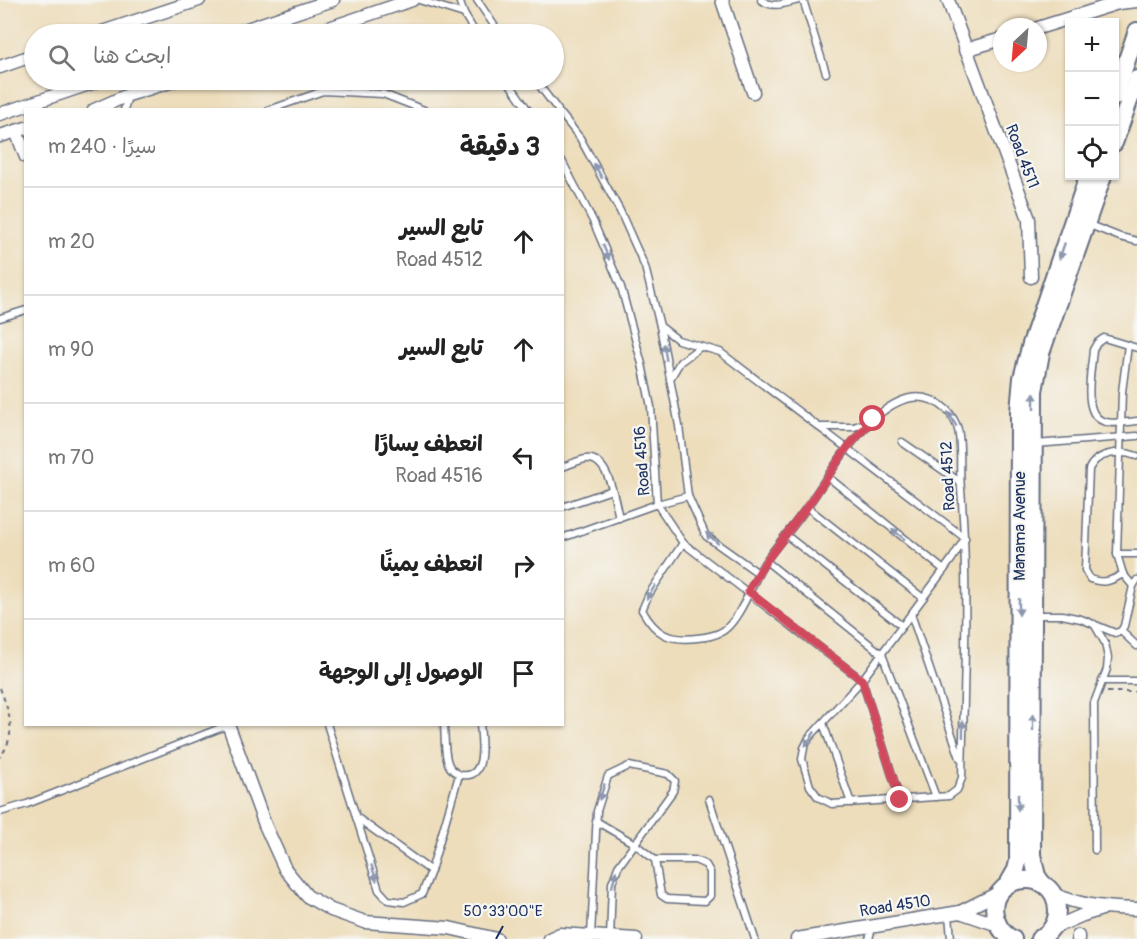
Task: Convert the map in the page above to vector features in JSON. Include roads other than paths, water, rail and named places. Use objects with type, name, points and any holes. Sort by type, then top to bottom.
[{"type":"street","points":[[126,24],[199,0]]},
{"type":"street","points":[[262,24],[333,0]]},
{"type":"street","points":[[341,24],[412,0]]},
{"type":"street","points":[[722,0],[753,92]]},
{"type":"street","name":"Road 4511","points":[[948,0],[1029,219],[1031,277]]},
{"type":"street","points":[[1047,25],[1118,3],[1137,2]]},
{"type":"street","points":[[1119,83],[1137,31]]},
{"type":"street","points":[[965,50],[993,42]]},
{"type":"street","points":[[0,67],[24,59]]},
{"type":"street","points":[[1119,129],[1137,79]]},
{"type":"street","points":[[0,114],[71,90]]},
{"type":"street","points":[[99,108],[144,90]]},
{"type":"street","points":[[0,136],[21,129],[24,146]]},
{"type":"street","name":"Manama Avenue","points":[[1007,935],[994,914],[995,903],[1016,870],[1018,862],[1027,444],[1041,353],[1080,221],[1087,180]]},
{"type":"street","name":"Manama Avenue","points":[[1080,221],[1101,180]]},
{"type":"street","name":"Manama Avenue","points":[[1027,444],[1034,615],[1032,855],[1037,876],[1047,889],[1057,912],[1045,936]]},
{"type":"street","points":[[228,726],[265,825],[285,869],[307,896],[331,910],[365,922],[449,928],[497,939]]},
{"type":"street","points":[[955,913],[1019,880],[1031,879],[1080,904],[1137,909]]},
{"type":"street","points":[[1045,936],[1083,915],[1106,908]]},
{"type":"street","name":"Road 4510","points":[[797,939],[955,913],[1007,935]]},
{"type":"street","points":[[549,939],[560,934],[636,939]]},
{"type":"lane","points":[[419,0],[464,14]]},
{"type":"lane","points":[[459,0],[470,24]]},
{"type":"lane","points":[[761,0],[777,6],[801,0],[826,73]]},
{"type":"lane","points":[[479,2],[493,24]]},
{"type":"lane","points":[[514,90],[527,108]]},
{"type":"lane","points":[[543,90],[556,108]]},
{"type":"lane","points":[[275,108],[323,91],[383,94],[419,108]]},
{"type":"lane","points":[[125,108],[128,95]]},
{"type":"lane","points":[[564,118],[580,138],[621,210],[645,267],[660,326],[679,426],[688,496],[706,536],[759,573]]},
{"type":"lane","name":"Road 4516","points":[[564,165],[593,221],[621,287],[651,407],[657,504],[683,543],[862,680]]},
{"type":"lane","points":[[1080,221],[1120,237],[1137,241]]},
{"type":"lane","points":[[0,318],[24,311]]},
{"type":"lane","points":[[660,326],[678,340],[699,348],[720,352],[965,538],[944,570],[882,654],[862,680],[809,738],[802,759],[810,786],[818,797],[831,804],[936,797],[882,654],[766,561]]},
{"type":"lane","points":[[1137,348],[1104,338],[1097,343],[1092,364],[1089,400],[1096,417],[1103,421],[1121,423],[1137,421]]},
{"type":"lane","points":[[1034,615],[1062,615],[1115,633],[1121,631],[1124,626],[1135,583],[1123,574],[1117,554],[1122,392],[1128,345]]},
{"type":"lane","points":[[670,379],[680,362],[699,348]]},
{"type":"lane","name":"Road 4512","points":[[748,591],[766,561],[807,507],[847,448],[873,419],[896,402],[909,397],[927,398],[948,411],[958,429],[965,538],[963,764],[962,778],[957,790],[950,796],[936,797]]},
{"type":"lane","points":[[819,427],[854,426],[873,419]]},
{"type":"lane","points":[[1027,444],[1137,436]]},
{"type":"lane","points":[[902,442],[960,482]]},
{"type":"lane","points":[[1123,574],[1109,582],[1098,582],[1090,579],[1085,570],[1089,469],[1093,460],[1101,455],[1137,456]]},
{"type":"lane","points":[[564,466],[586,459],[596,461],[603,466],[619,518]]},
{"type":"lane","points":[[828,477],[944,570]]},
{"type":"lane","points":[[564,506],[612,490]]},
{"type":"lane","points":[[564,537],[657,504],[688,496]]},
{"type":"lane","points":[[807,507],[923,598]]},
{"type":"lane","points":[[786,535],[902,626]]},
{"type":"lane","points":[[683,543],[644,602],[642,610],[658,631],[678,640],[708,637],[724,630],[735,617],[748,591]]},
{"type":"lane","points":[[1117,554],[1137,554]]},
{"type":"lane","points":[[911,614],[963,764]]},
{"type":"lane","points":[[1094,624],[1105,643],[1108,658],[1107,669],[1094,703],[1095,850]]},
{"type":"lane","points":[[1121,631],[1137,646]]},
{"type":"lane","points":[[862,680],[900,800]]},
{"type":"lane","points":[[1102,681],[1137,681]]},
{"type":"lane","points":[[823,723],[851,803]]},
{"type":"lane","points":[[0,812],[27,804],[225,726]]},
{"type":"lane","points":[[328,726],[379,890],[388,900],[404,902],[422,894],[459,775]]},
{"type":"lane","points":[[444,726],[448,762],[452,770],[459,775],[468,775],[476,771],[481,763],[480,726]]},
{"type":"lane","points":[[591,936],[597,811],[608,776],[629,766],[668,774],[675,781],[673,790],[618,867],[612,883],[610,938]]},
{"type":"lane","points":[[709,799],[755,939]]},
{"type":"lane","points":[[355,817],[431,871]]},
{"type":"lane","points":[[596,821],[656,860],[694,860],[706,865],[710,872],[710,896],[705,901],[667,898],[661,895],[656,860]]},
{"type":"lane","points":[[951,939],[955,913]]},
{"type":"lane","points":[[870,939],[873,925]]}]
